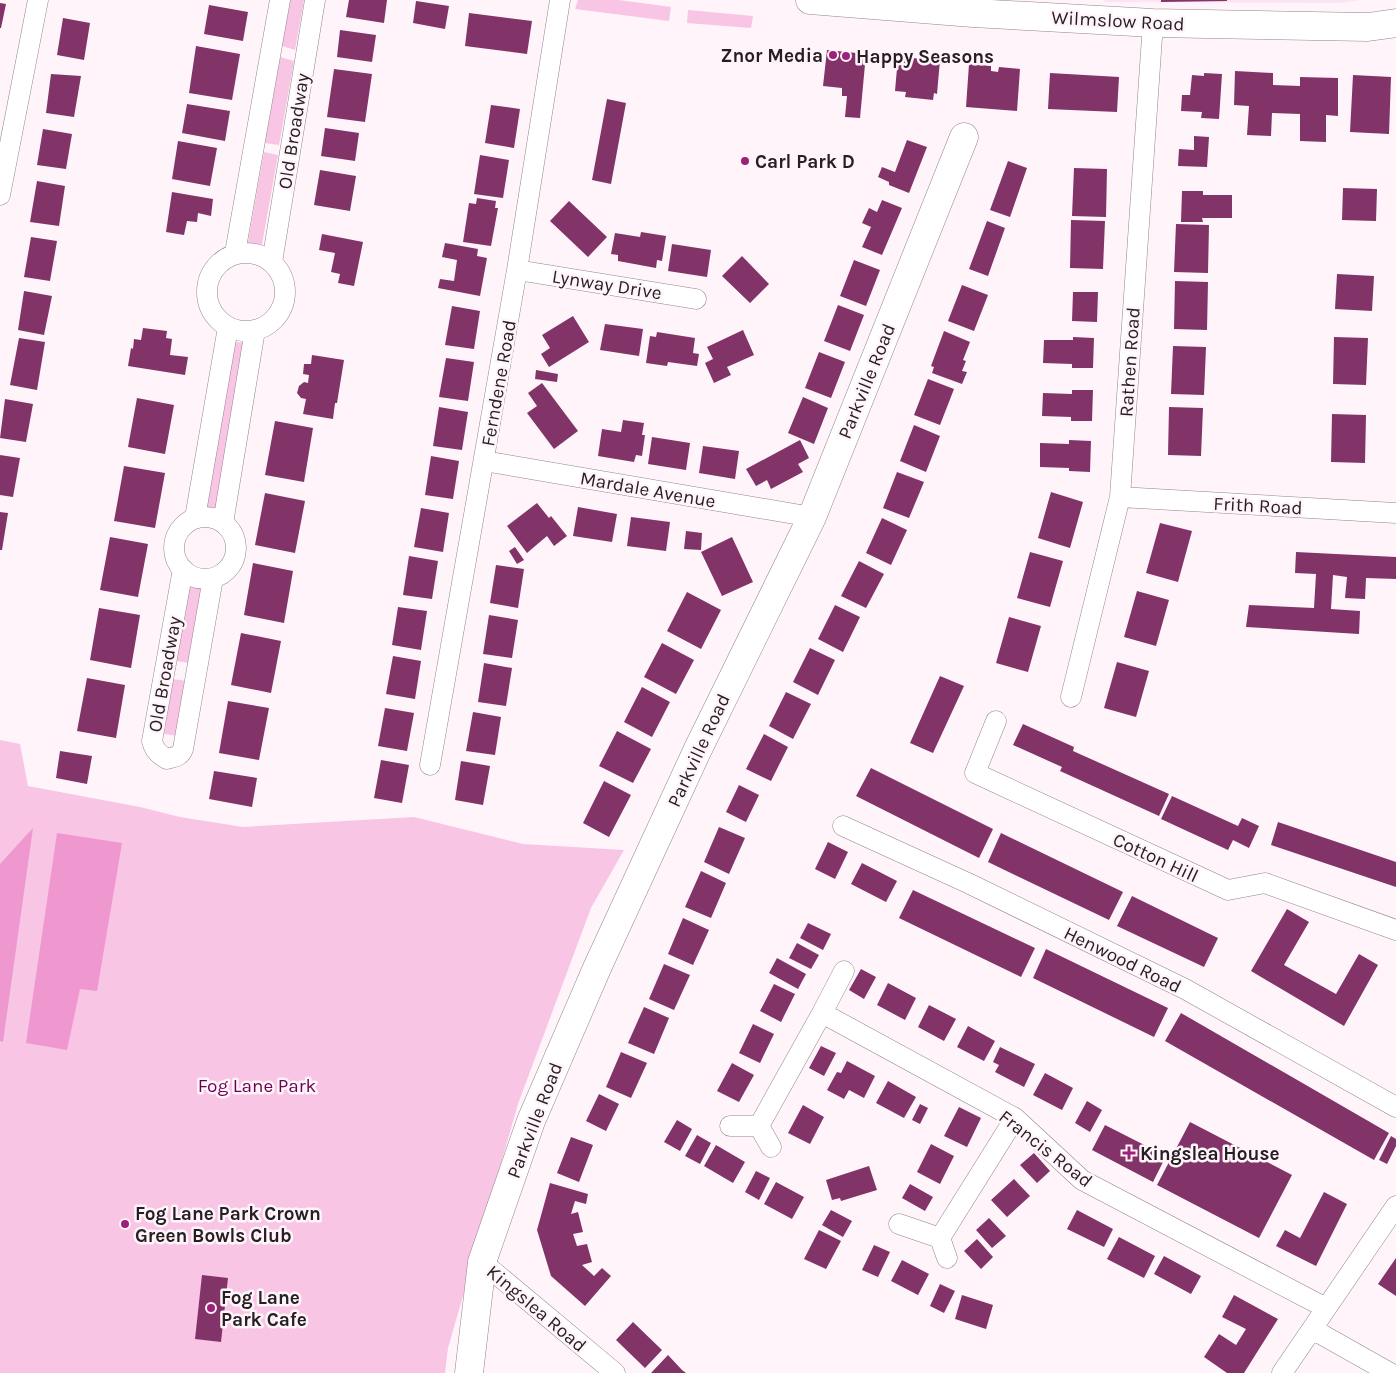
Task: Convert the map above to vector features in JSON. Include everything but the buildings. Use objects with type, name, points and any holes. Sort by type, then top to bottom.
[{"type":"street","points":[[0,195],[38,0]]},
{"type":"street","name":"Old Broadway","points":[[235,254],[280,0]]},
{"type":"street","name":"Old Broadway","points":[[272,262],[315,0]]},
{"type":"street","name":"Ferndene Road","points":[[430,765],[517,270],[560,0]]},
{"type":"street","name":"Wilmslow Road","points":[[810,0],[1046,8],[1153,23],[1368,27],[1396,23]]},
{"type":"street","name":"Rathen Road","points":[[1071,697],[1120,497],[1153,23]]},
{"type":"street","name":"Parkville Road","points":[[469,1373],[482,1262],[531,1121],[593,977],[697,751],[812,517],[964,137]]},
{"type":"street","points":[[253,253],[263,256],[272,262],[280,272],[285,285],[284,299],[280,312],[271,322],[255,330],[238,330],[228,327],[217,319],[210,308],[206,296],[207,283],[212,270],[221,261],[235,254],[253,253]]},
{"type":"street","name":"Lynway Drive","points":[[517,270],[696,299]]},
{"type":"street","points":[[194,518],[228,327]]},
{"type":"street","points":[[223,523],[255,330]]},
{"type":"street","name":"Mardale Avenue","points":[[484,461],[812,517]]},
{"type":"street","name":"Frith Road","points":[[1120,497],[1396,513]]},
{"type":"street","points":[[194,518],[212,518],[223,523],[232,534],[235,543],[236,552],[228,568],[213,578],[196,577],[183,569],[177,560],[174,550],[178,531],[194,518]]},
{"type":"street","name":"Old Broadway","points":[[183,569],[152,741],[153,747],[167,759],[178,756],[183,749],[213,578]]},
{"type":"street","name":"Cotton Hill","points":[[996,722],[975,773],[1228,890],[1265,883],[1396,930]]},
{"type":"street","name":"Henwood Road","points":[[843,826],[970,884],[1185,989],[1396,1107]]},
{"type":"street","points":[[759,1126],[844,971]]},
{"type":"street","name":"Francis Road","points":[[822,1013],[1015,1118],[1082,1180],[1326,1308]]},
{"type":"street","points":[[940,1238],[1015,1118]]},
{"type":"street","points":[[730,1126],[759,1126]]},
{"type":"street","points":[[759,1126],[771,1147]]},
{"type":"street","points":[[1282,1373],[1396,1206]]},
{"type":"street","points":[[899,1224],[940,1238]]},
{"type":"street","points":[[940,1238],[947,1258]]},
{"type":"street","name":"Kingslea Road","points":[[482,1262],[615,1373]]},
{"type":"street","points":[[1312,1329],[1390,1373]]},
{"type":"shaded area","points":[[1103,0],[1362,0],[1339,3],[1105,2]]},
{"type":"shaded area","points":[[33,828],[3,1042],[0,1041],[0,864]]},
{"type":"shaded area","points":[[57,833],[122,843],[97,991],[80,989],[67,1050],[26,1043]]},
{"type":"green space","points":[[289,0],[304,0],[295,50],[282,46]]},
{"type":"green space","points":[[578,0],[619,0],[671,7],[669,21],[575,9]]},
{"type":"green space","points":[[688,10],[753,16],[751,28],[687,23]]},
{"type":"green space","points":[[280,57],[294,61],[279,145],[265,143]]},
{"type":"green space","points":[[264,152],[278,155],[261,250],[247,248]]},
{"type":"green space","points":[[230,341],[245,343],[216,510],[201,509]]},
{"type":"green space","points":[[189,580],[203,585],[190,663],[176,661]]},
{"type":"green space","points":[[173,679],[187,681],[178,736],[164,734]]},
{"type":"green space","name":"Fog Lane Park","points":[[0,740],[20,744],[28,786],[140,807],[180,817],[243,827],[414,817],[523,844],[624,850],[591,908],[518,1104],[448,1348],[445,1373],[0,1373]]},
{"type":"place","name":"Znor Media","points":[[833,55]]},
{"type":"place","name":"Happy Seasons","points":[[846,56]]},
{"type":"place","name":"Carl Park D","points":[[745,161]]},
{"type":"place","name":"Kingslea House","points":[[1129,1153]]},
{"type":"place","name":"Fog Lane Park Crown Green Bowls Club","points":[[125,1224]]},
{"type":"place","name":"Fog Lane Park Cafe","points":[[211,1308]]}]
